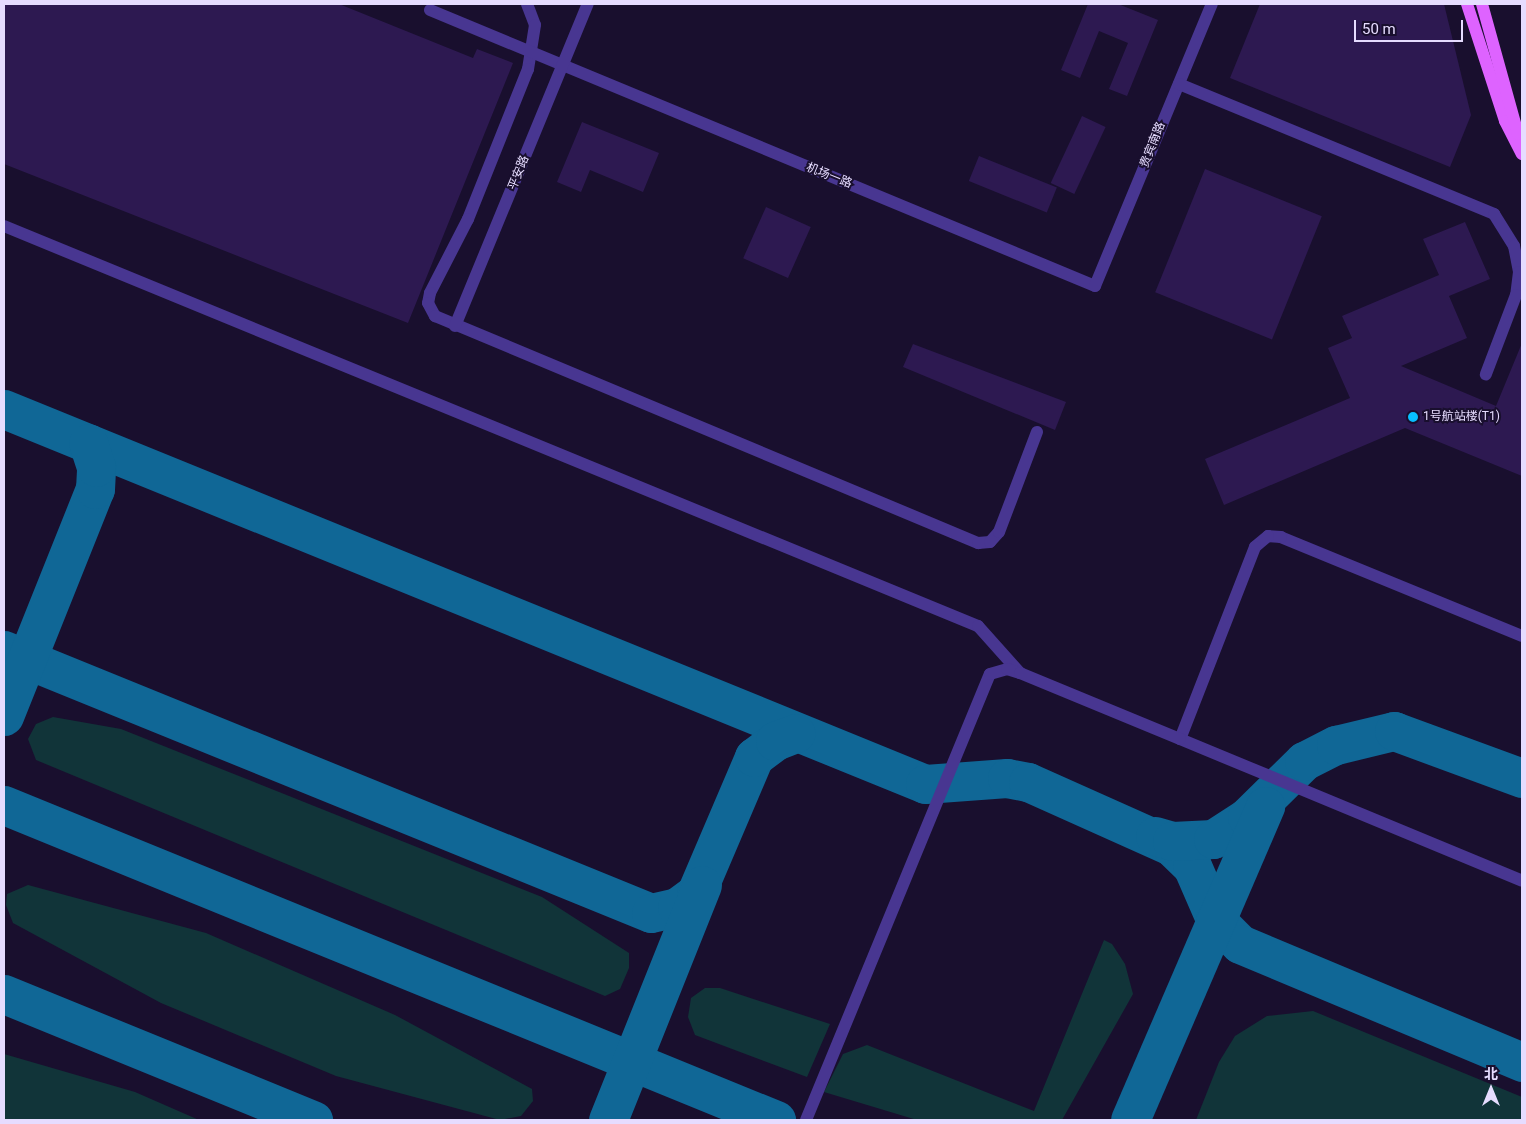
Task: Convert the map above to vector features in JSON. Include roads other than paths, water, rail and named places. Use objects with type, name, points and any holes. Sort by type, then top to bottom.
[{"type":"main road","points":[[1466,4],[1505,121],[1522,154]]},
{"type":"main road","points":[[1482,4],[1522,149]]},
{"type":"lane","points":[[527,4],[535,24],[533,53],[468,219],[429,299],[435,316],[469,333],[983,544],[999,532],[1037,432]]},
{"type":"lane","name":"平安路","points":[[454,326],[588,4]]},
{"type":"lane","name":"贵宾南路","points":[[1095,286],[1212,4]]},
{"type":"lane","name":"机场一路","points":[[430,10],[1095,286]]},
{"type":"lane","points":[[1179,84],[1494,214],[1510,237],[1519,272],[1516,295],[1486,374]]},
{"type":"lane","points":[[4,226],[978,626],[1020,673]]},
{"type":"lane","points":[[1180,738],[1255,547],[1268,536],[1281,537],[1522,636]]},
{"type":"lane","points":[[806,1120],[984,684],[996,670],[1020,673],[1522,881]]},
{"type":"place","name":"1号航站楼(T1)","points":[[1413,417]]}]
